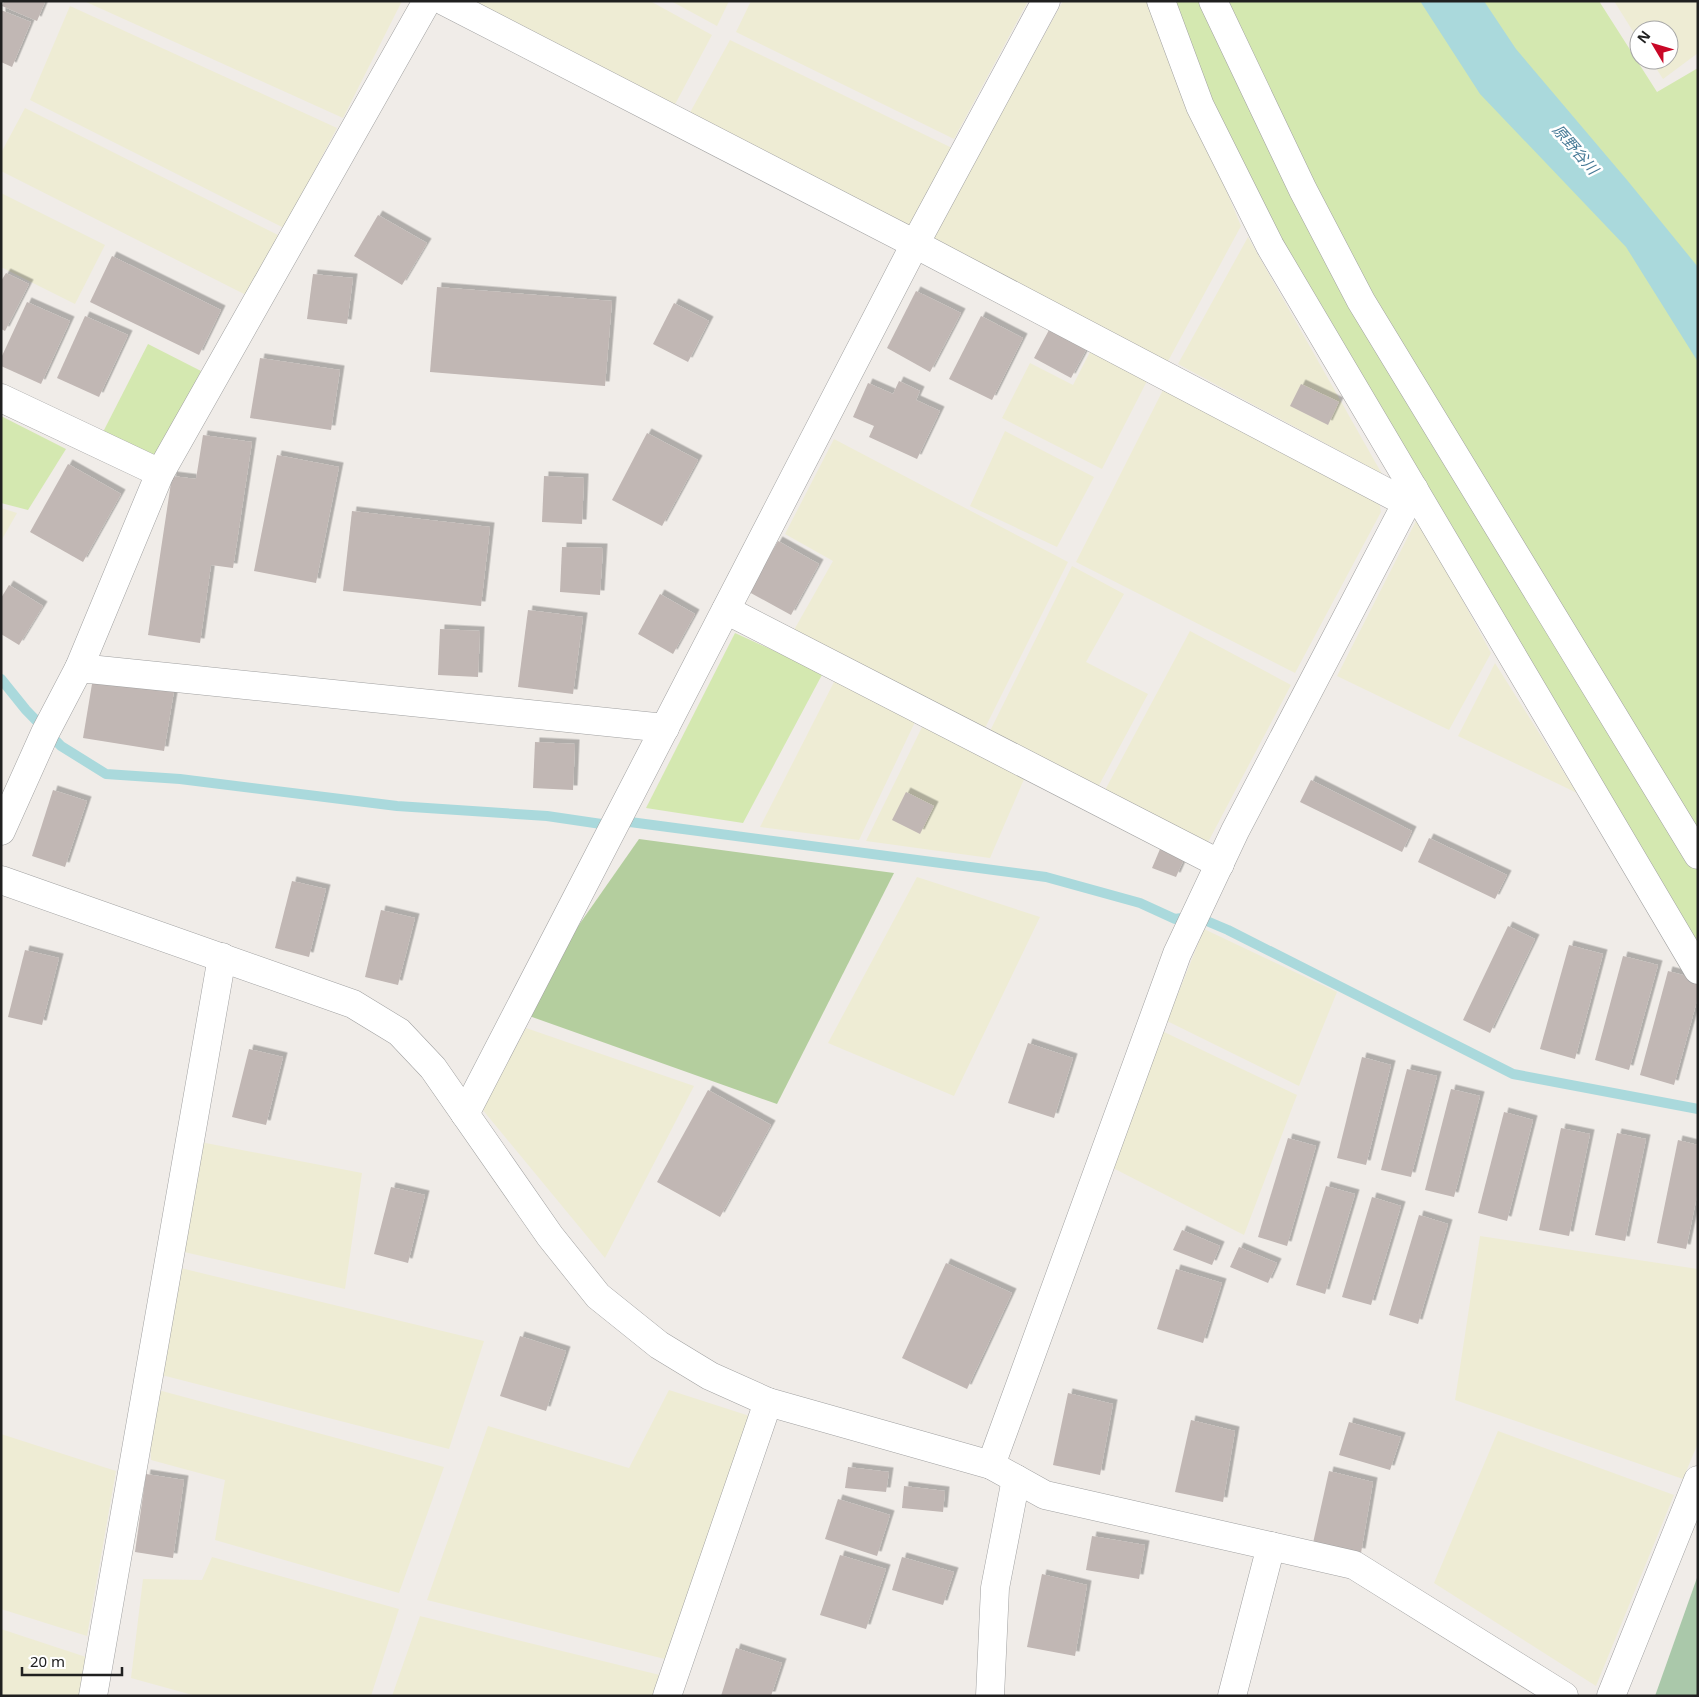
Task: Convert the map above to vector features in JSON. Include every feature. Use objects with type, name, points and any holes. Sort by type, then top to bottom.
[{"type":"street","points":[[1,831],[45,733],[79,668],[160,473],[426,1]]},
{"type":"street","points":[[444,1],[1410,496]]},
{"type":"street","points":[[465,1114],[916,244],[1046,1]]},
{"type":"street","points":[[1160,1],[1200,106],[1270,246],[1410,496],[1698,970]]},
{"type":"street","points":[[1213,1],[1303,190],[1361,301],[1698,855]]},
{"type":"street","points":[[1,398],[160,473]]},
{"type":"street","points":[[991,1465],[1177,954],[1220,864],[1410,496]]},
{"type":"street","points":[[726,610],[1220,864]]},
{"type":"street","points":[[79,668],[665,728]]},
{"type":"street","points":[[1,880],[353,1004],[400,1032],[433,1068],[550,1236],[598,1296],[659,1346],[710,1376],[768,1402],[991,1465],[1045,1495],[1354,1565],[1564,1696]]},
{"type":"street","points":[[93,1696],[222,957]]},
{"type":"street","points":[[667,1696],[768,1402]]},
{"type":"street","points":[[990,1696],[995,1588],[1016,1479]]},
{"type":"street","points":[[1611,1696],[1698,1480]]},
{"type":"street","points":[[1232,1696],[1271,1546]]},
{"type":"shaded area","points":[[84,1],[402,1],[343,118]]},
{"type":"shaded area","points":[[458,1],[650,1],[712,35],[672,110]]},
{"type":"shaded area","points":[[671,1],[729,1],[717,26]]},
{"type":"shaded area","points":[[751,1],[1028,1],[954,139],[736,32]]},
{"type":"shaded area","points":[[1063,1],[1148,1],[1241,226],[1167,363],[930,242]]},
{"type":"shaded area","points":[[1614,1],[1697,1],[1698,53],[1679,67],[1679,20],[1629,20],[1629,25]]},
{"type":"shaded area","points":[[70,6],[337,128],[284,228],[30,100]]},
{"type":"shaded area","points":[[730,40],[952,148],[908,230],[687,118]]},
{"type":"shaded area","points":[[1657,70],[1675,70],[1663,79]]},
{"type":"shaded area","points":[[25,108],[280,236],[246,295],[1,171],[1,153]]},
{"type":"shaded area","points":[[1,193],[105,245],[75,304],[1,267]]},
{"type":"shaded area","points":[[1248,237],[1382,474],[1178,364]]},
{"type":"shaded area","points":[[1091,350],[1148,379],[1102,469],[1002,418],[1030,363],[1073,385]]},
{"type":"shaded area","points":[[1165,386],[1379,501],[1381,512],[1295,673],[1076,562]]},
{"type":"shaded area","points":[[1005,431],[1094,477],[1057,547],[970,506]]},
{"type":"shaded area","points":[[834,439],[1068,562],[984,730],[794,630],[833,561],[785,534]]},
{"type":"shaded area","points":[[1,508],[17,513],[1,541]]},
{"type":"shaded area","points":[[1418,517],[1491,653],[1449,730],[1337,676]]},
{"type":"shaded area","points":[[1072,566],[1124,594],[1086,662],[1148,694],[1097,789],[989,733]]},
{"type":"shaded area","points":[[1190,631],[1291,685],[1206,846],[1104,792]]},
{"type":"shaded area","points":[[1495,663],[1577,793],[1458,736]]},
{"type":"shaded area","points":[[835,680],[915,722],[859,840],[760,827]]},
{"type":"shaded area","points":[[923,725],[1025,777],[990,858],[866,841]]},
{"type":"shaded area","points":[[917,877],[1040,917],[954,1096],[828,1043]]},
{"type":"shaded area","points":[[1204,929],[1337,992],[1299,1086],[1167,1021]]},
{"type":"shaded area","points":[[526,1028],[694,1086],[605,1258],[482,1109]]},
{"type":"shaded area","points":[[1162,1031],[1297,1095],[1244,1235],[1109,1166]]},
{"type":"shaded area","points":[[190,1140],[362,1173],[345,1289],[171,1249]]},
{"type":"shaded area","points":[[1480,1236],[1698,1269],[1698,1443],[1683,1479],[1455,1400]]},
{"type":"shaded area","points":[[168,1265],[484,1341],[449,1449],[150,1372]]},
{"type":"shaded area","points":[[147,1387],[444,1467],[399,1593],[215,1540],[225,1480],[151,1460]]},
{"type":"shaded area","points":[[669,1390],[762,1420],[677,1662],[427,1600],[488,1426],[629,1468]]},
{"type":"shaded area","points":[[1498,1431],[1674,1495],[1596,1686],[1434,1583]]},
{"type":"shaded area","points":[[1,1434],[116,1471],[87,1636],[1,1609]]},
{"type":"shaded area","points":[[212,1557],[399,1609],[371,1696],[196,1696],[131,1678],[143,1579],[202,1580]]},
{"type":"shaded area","points":[[420,1616],[672,1678],[666,1696],[392,1696]]},
{"type":"shaded area","points":[[1,1629],[86,1657],[79,1696],[1,1696]]},
{"type":"green space","points":[[1170,1],[1599,1],[1629,48],[1629,70],[1643,70],[1657,92],[1698,68],[1698,949],[1229,163]]},
{"type":"green space","points":[[148,344],[201,371],[157,459],[103,432]]},
{"type":"green space","points":[[1,416],[66,449],[28,510],[1,503]]},
{"type":"green space","points":[[735,633],[823,673],[743,823],[646,808]]},
{"type":"green space","points":[[639,839],[894,873],[777,1104],[518,1012]]},
{"type":"green space","points":[[1698,1575],[1698,1696],[1655,1696]]},
{"type":"water","name":"原野谷川","points":[[1420,1],[1484,1],[1516,49],[1698,267],[1698,362],[1626,247],[1480,94]]},
{"type":"building","points":[[4,1],[45,2],[37,21],[2,6]]},
{"type":"building","points":[[1,10],[31,22],[12,67],[1,62]]},
{"type":"building","points":[[378,215],[427,243],[402,285],[354,256]]},
{"type":"building","points":[[112,256],[221,310],[199,355],[90,302]]},
{"type":"building","points":[[6,273],[29,284],[5,331],[1,329],[1,281]]},
{"type":"building","points":[[313,274],[353,278],[347,324],[307,319]]},
{"type":"building","points":[[437,287],[612,301],[605,386],[430,372]]},
{"type":"building","points":[[916,291],[961,313],[930,372],[887,348]]},
{"type":"building","points":[[27,302],[70,321],[41,384],[1,366],[1,358]]},
{"type":"building","points":[[674,303],[709,321],[688,362],[653,344]]},
{"type":"building","points":[[85,316],[128,335],[99,397],[57,378]]},
{"type":"building","points":[[981,316],[1023,338],[992,400],[949,379]]},
{"type":"building","points":[[1049,330],[1086,350],[1071,378],[1034,358]]},
{"type":"building","points":[[260,358],[340,370],[331,430],[250,418]]},
{"type":"building","points":[[899,381],[920,391],[916,400],[940,411],[917,459],[869,437],[874,426],[853,417],[868,383],[893,394]]},
{"type":"building","points":[[1301,384],[1339,402],[1328,425],[1290,406]]},
{"type":"building","points":[[647,433],[698,460],[662,526],[612,500]]},
{"type":"building","points":[[203,435],[252,442],[233,568],[211,565],[200,643],[148,635],[172,476],[196,479]]},
{"type":"building","points":[[277,455],[339,467],[316,583],[254,571]]},
{"type":"building","points":[[68,464],[121,494],[83,562],[30,532]]},
{"type":"building","points":[[544,476],[584,478],[582,524],[542,522]]},
{"type":"building","points":[[352,511],[490,527],[481,606],[343,591]]},
{"type":"building","points":[[778,541],[819,564],[791,615],[749,592]]},
{"type":"building","points":[[562,547],[603,548],[600,595],[560,592]]},
{"type":"building","points":[[9,585],[43,606],[19,645],[1,634],[1,598]]},
{"type":"building","points":[[660,594],[695,614],[673,654],[638,634]]},
{"type":"building","points":[[528,610],[583,617],[573,694],[518,687]]},
{"type":"building","points":[[440,629],[480,631],[478,677],[438,675]]},
{"type":"building","points":[[93,678],[174,691],[164,751],[83,738]]},
{"type":"building","points":[[535,742],[575,744],[573,790],[533,788]]},
{"type":"building","points":[[1311,780],[1412,831],[1402,852],[1300,802]]},
{"type":"building","points":[[53,790],[87,801],[65,867],[32,856]]},
{"type":"building","points":[[906,792],[934,806],[920,834],[892,820]]},
{"type":"building","points":[[1429,838],[1507,875],[1495,899],[1418,862]]},
{"type":"building","points":[[1160,849],[1184,859],[1176,877],[1152,868]]},
{"type":"building","points":[[292,881],[326,889],[309,957],[275,948]]},
{"type":"building","points":[[381,910],[415,918],[398,985],[365,977]]},
{"type":"building","points":[[1508,926],[1535,939],[1490,1033],[1463,1020]]},
{"type":"building","points":[[1569,945],[1603,954],[1575,1059],[1540,1049]]},
{"type":"building","points":[[25,950],[59,958],[42,1025],[8,1017]]},
{"type":"building","points":[[1623,956],[1658,965],[1629,1070],[1595,1060]]},
{"type":"building","points":[[1668,971],[1698,979],[1698,997],[1674,1085],[1640,1075]]},
{"type":"building","points":[[1028,1043],[1073,1058],[1054,1118],[1008,1103]]},
{"type":"building","points":[[249,1049],[283,1057],[266,1125],[232,1117]]},
{"type":"building","points":[[1362,1057],[1391,1065],[1366,1165],[1337,1158]]},
{"type":"building","points":[[1407,1069],[1437,1076],[1411,1177],[1381,1170]]},
{"type":"building","points":[[1451,1089],[1480,1096],[1454,1197],[1425,1190]]},
{"type":"building","points":[[708,1090],[771,1125],[720,1217],[657,1182]]},
{"type":"building","points":[[1504,1112],[1533,1120],[1507,1221],[1478,1213]]},
{"type":"building","points":[[1561,1128],[1590,1134],[1569,1236],[1539,1230]]},
{"type":"building","points":[[1617,1133],[1646,1139],[1625,1241],[1595,1235]]},
{"type":"building","points":[[1288,1138],[1316,1146],[1287,1246],[1258,1237]]},
{"type":"building","points":[[1678,1140],[1698,1145],[1698,1191],[1686,1249],[1657,1243]]},
{"type":"building","points":[[1326,1186],[1355,1194],[1325,1294],[1296,1285]]},
{"type":"building","points":[[391,1187],[425,1195],[408,1263],[374,1254]]},
{"type":"building","points":[[1372,1197],[1401,1206],[1371,1305],[1342,1297]]},
{"type":"building","points":[[1419,1215],[1448,1224],[1418,1324],[1389,1315]]},
{"type":"building","points":[[1182,1230],[1220,1246],[1212,1265],[1173,1250]]},
{"type":"building","points":[[1239,1247],[1277,1263],[1268,1283],[1230,1267]]},
{"type":"building","points":[[946,1263],[1012,1293],[967,1389],[902,1358]]},
{"type":"building","points":[[1176,1269],[1222,1283],[1203,1343],[1157,1329]]},
{"type":"building","points":[[520,1336],[566,1351],[546,1411],[500,1396]]},
{"type":"building","points":[[1068,1393],[1113,1404],[1100,1475],[1053,1465]]},
{"type":"building","points":[[1191,1420],[1235,1431],[1223,1502],[1175,1492]]},
{"type":"building","points":[[1349,1422],[1401,1437],[1390,1470],[1339,1455]]},
{"type":"building","points":[[848,1467],[889,1472],[886,1492],[845,1488]]},
{"type":"building","points":[[1329,1471],[1373,1482],[1361,1553],[1313,1543]]},
{"type":"building","points":[[146,1474],[184,1480],[173,1558],[135,1552]]},
{"type":"building","points":[[904,1486],[945,1491],[943,1512],[902,1508]]},
{"type":"building","points":[[838,1499],[890,1515],[877,1556],[825,1539]]},
{"type":"building","points":[[1092,1536],[1145,1545],[1139,1579],[1086,1570]]},
{"type":"building","points":[[840,1555],[886,1569],[866,1629],[820,1615]]},
{"type":"building","points":[[902,1557],[954,1572],[943,1605],[892,1590]]},
{"type":"building","points":[[1042,1574],[1087,1585],[1075,1656],[1027,1647]]},
{"type":"building","points":[[736,1648],[782,1663],[771,1696],[721,1696]]},
{"type":"waterway","points":[[1,679],[26,710],[61,746],[106,774],[180,779],[397,806],[547,816],[615,826],[630,822],[1046,877],[1140,903],[1175,919],[1195,916],[1228,930],[1513,1074],[1698,1109]]}]
